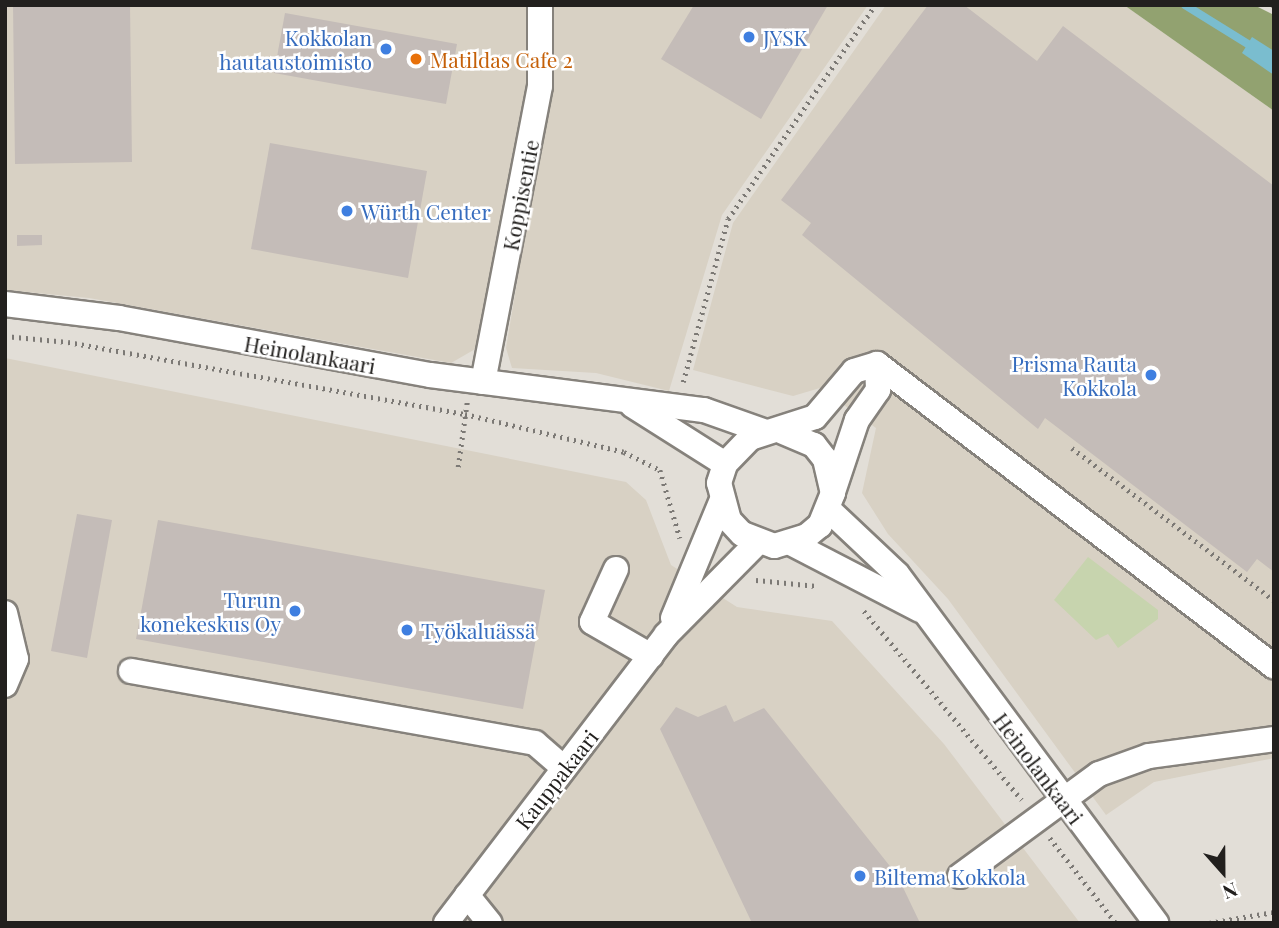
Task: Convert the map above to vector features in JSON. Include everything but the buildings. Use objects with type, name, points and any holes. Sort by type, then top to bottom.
[{"type":"street","name":"Koppisentie","points":[[483,382],[540,86],[540,5]]},
{"type":"street","name":"Heinolankaari","points":[[5,304],[483,382],[617,396],[704,410],[774,432]]},
{"type":"street","points":[[877,364],[878,390],[857,420],[831,501],[807,536],[791,543],[757,542],[729,520],[721,502],[725,464],[736,448],[816,417],[854,371],[877,364]]},
{"type":"street","points":[[877,364],[1270,656]]},
{"type":"street","name":"Heinolankaari","points":[[617,396],[725,464]]},
{"type":"street","points":[[774,432],[820,452],[831,501]]},
{"type":"street","name":"Heinolankaari","points":[[831,501],[897,574],[1156,923]]},
{"type":"street","name":"Kauppakaari","points":[[666,635],[721,502]]},
{"type":"street","name":"Kauppakaari","points":[[446,923],[666,635],[718,578],[757,542]]},
{"type":"street","name":"Heinolankaari","points":[[791,543],[846,567],[924,612]]},
{"type":"street","points":[[616,569],[592,622],[651,656]]},
{"type":"street","points":[[5,612],[16,659],[5,685]]},
{"type":"street","points":[[131,671],[536,743],[564,768]]},
{"type":"street","points":[[960,876],[1099,774],[1149,756],[1274,739]]},
{"type":"street","points":[[467,895],[490,923]]},
{"type":"path","points":[[693,386],[682,382],[728,219],[875,5]]},
{"type":"path","points":[[5,336],[68,342],[465,414],[575,437],[660,470],[683,549],[696,560]]},
{"type":"path","points":[[458,467],[465,414]]},
{"type":"path","points":[[1072,447],[1274,600]]},
{"type":"path","points":[[718,578],[734,588],[757,580],[833,589],[846,567]]},
{"type":"path","points":[[858,606],[1036,819],[1116,923]]},
{"type":"path","points":[[1209,923],[1274,912]]},
{"type":"shaded area","points":[[5,5],[531,5],[530,85],[477,348],[451,363],[89,298],[5,290]]},
{"type":"shaded area","points":[[549,5],[868,5],[722,215],[669,391],[596,373],[512,368],[506,348],[536,169]]},
{"type":"shaded area","points":[[886,5],[1124,5],[1274,111],[1274,758],[1154,782],[1106,815],[948,599],[888,534],[862,493],[876,428],[820,388],[793,396],[693,370],[733,223]]},
{"type":"shaded area","points":[[5,358],[626,482],[646,500],[671,565],[737,607],[832,621],[944,744],[1080,923],[5,923]]},
{"type":"green space","points":[[1124,5],[1254,5],[1274,15],[1274,111]]},
{"type":"green space","points":[[1088,557],[1158,610],[1158,619],[1118,648],[1108,634],[1096,640],[1054,600]]},
{"type":"water","points":[[1252,37],[1274,51],[1274,75],[1242,53]]},
{"type":"waterway","points":[[1185,5],[1248,44]]},
{"type":"place","name":"JYSK","points":[[749,37]]},
{"type":"place","name":"Kokkolan hautaustoimisto","points":[[386,49]]},
{"type":"place","name":"Matildas Cafe 2","points":[[416,59]]},
{"type":"place","name":"Würth Center","points":[[347,211]]},
{"type":"place","name":"Prisma Rauta Kokkola","points":[[1151,375]]},
{"type":"place","name":"Turun konekeskus Oy","points":[[295,611]]},
{"type":"place","name":"Työkaluässä","points":[[407,630]]},
{"type":"place","name":"Biltema Kokkola","points":[[860,876]]}]
